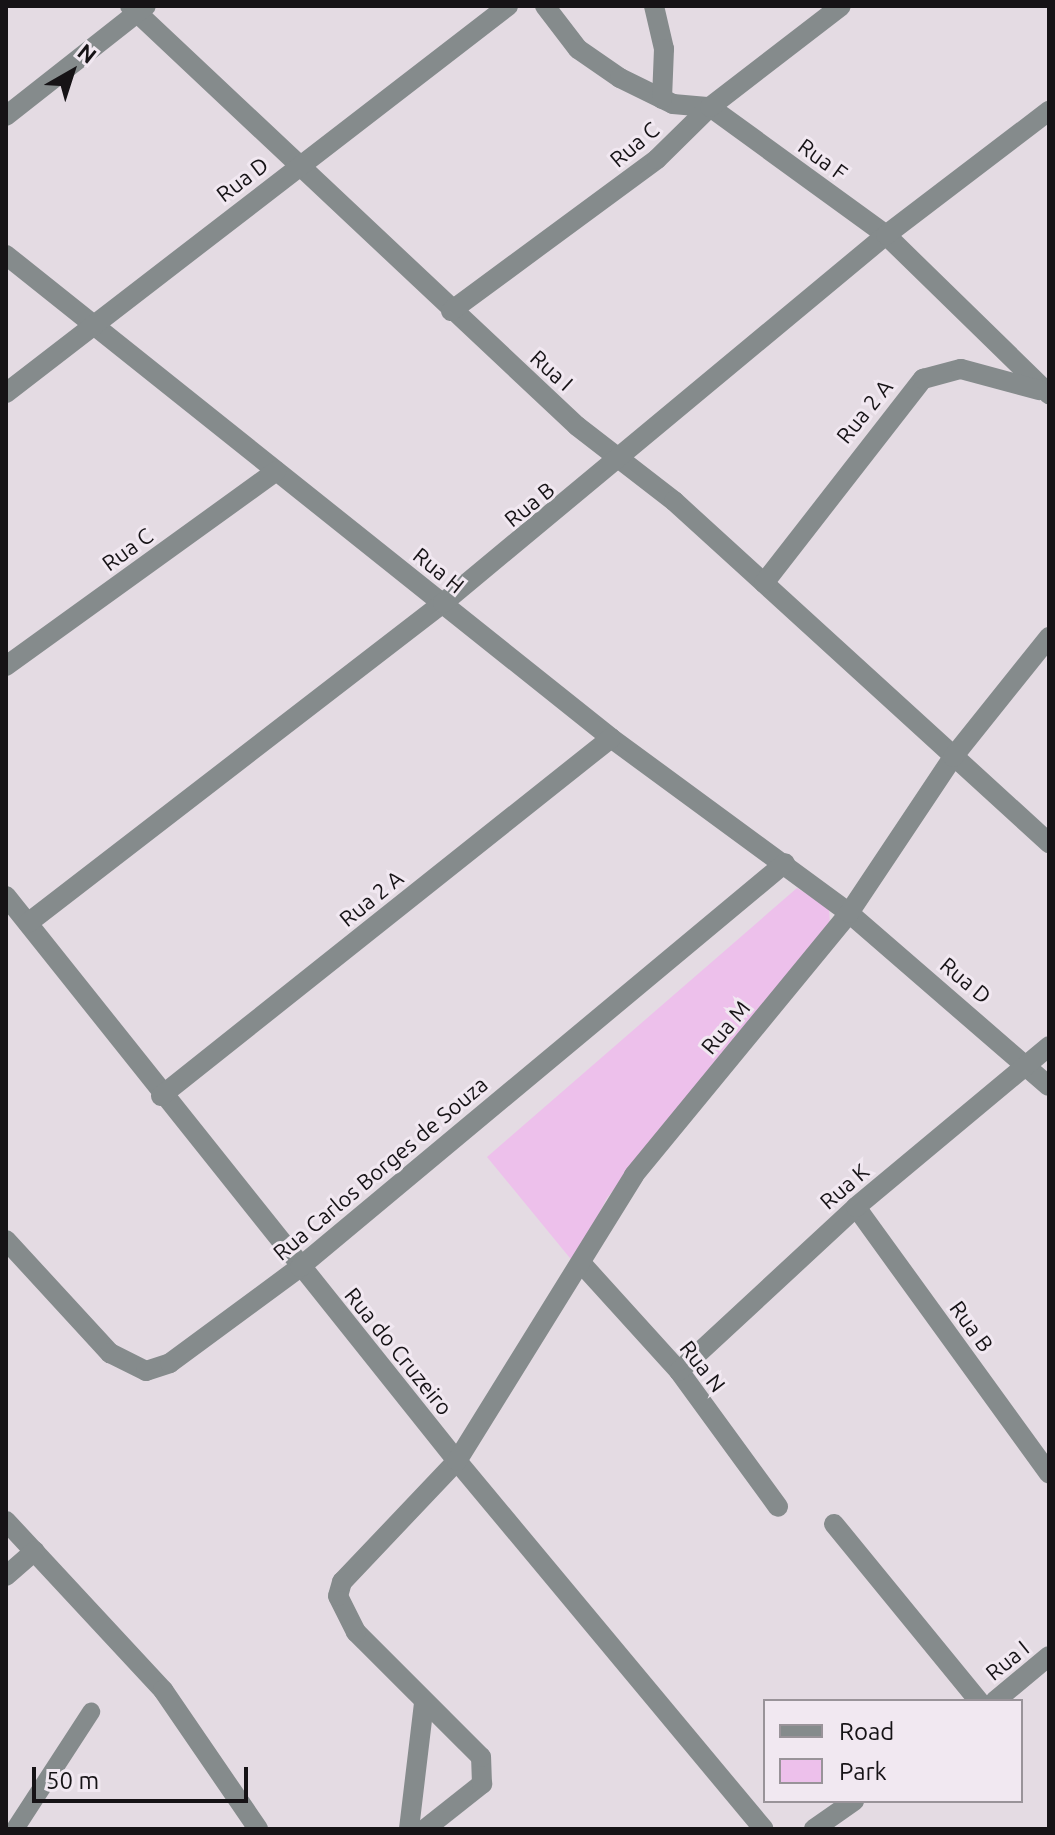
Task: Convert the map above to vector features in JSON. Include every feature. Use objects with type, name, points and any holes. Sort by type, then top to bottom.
[{"type":"street","name":"Rua D","points":[[6,393],[88,324],[508,6]]},
{"type":"street","name":"Rua F","points":[[545,6],[578,49],[662,99],[710,107],[886,235],[1049,395]]},
{"type":"street","points":[[654,6],[664,49],[662,99]]},
{"type":"street","name":"Rua C","points":[[451,311],[657,159],[710,107],[841,6]]},
{"type":"street","name":"Rua I","points":[[138,8],[451,311],[764,583],[1049,843]]},
{"type":"street","points":[[6,116],[138,8]]},
{"type":"street","name":"Rua B","points":[[28,923],[443,603],[624,459],[886,235],[1049,111]]},
{"type":"street","name":"Rua H","points":[[6,255],[88,324],[611,738],[849,913]]},
{"type":"street","name":"Rua 2 A","points":[[764,583],[923,379],[961,369],[995,373],[1049,395]]},
{"type":"street","name":"Rua C","points":[[6,666],[276,471]]},
{"type":"street","name":"Rua M","points":[[425,1829],[466,1800],[485,1771],[481,1757],[356,1632],[338,1596],[342,1582],[457,1461],[634,1175],[849,913],[953,757],[1049,637]]},
{"type":"street","name":"Rua 2 A","points":[[161,1096],[611,738]]},
{"type":"street","name":"Rua Carlos Borges de Souza","points":[[6,1240],[110,1353],[146,1371],[170,1363],[300,1267],[785,863]]},
{"type":"street","name":"Rua do Cruzeiro","points":[[6,896],[161,1096],[457,1461],[764,1829]]},
{"type":"street","name":"Rua D","points":[[849,913],[1049,1086]]},
{"type":"street","name":"Rua K","points":[[679,1371],[856,1207],[1049,1046]]},
{"type":"street","name":"Rua B","points":[[856,1207],[1049,1474]]},
{"type":"street","name":"Rua N","points":[[581,1263],[679,1371],[778,1507]]},
{"type":"street","points":[[6,1521],[163,1690],[258,1829]]},
{"type":"street","points":[[834,1524],[977,1699]]},
{"type":"street","points":[[6,1576],[35,1551]]},
{"type":"street","name":"Rua I","points":[[997,1699],[1049,1656]]},
{"type":"street","points":[[409,1829],[424,1703]]},
{"type":"street","points":[[814,1829],[851,1803]]},
{"type":"lane","points":[[15,1829],[91,1712]]},
{"type":"green space","points":[[797,888],[829,907],[830,926],[607,1198],[574,1263],[487,1157]]}]
